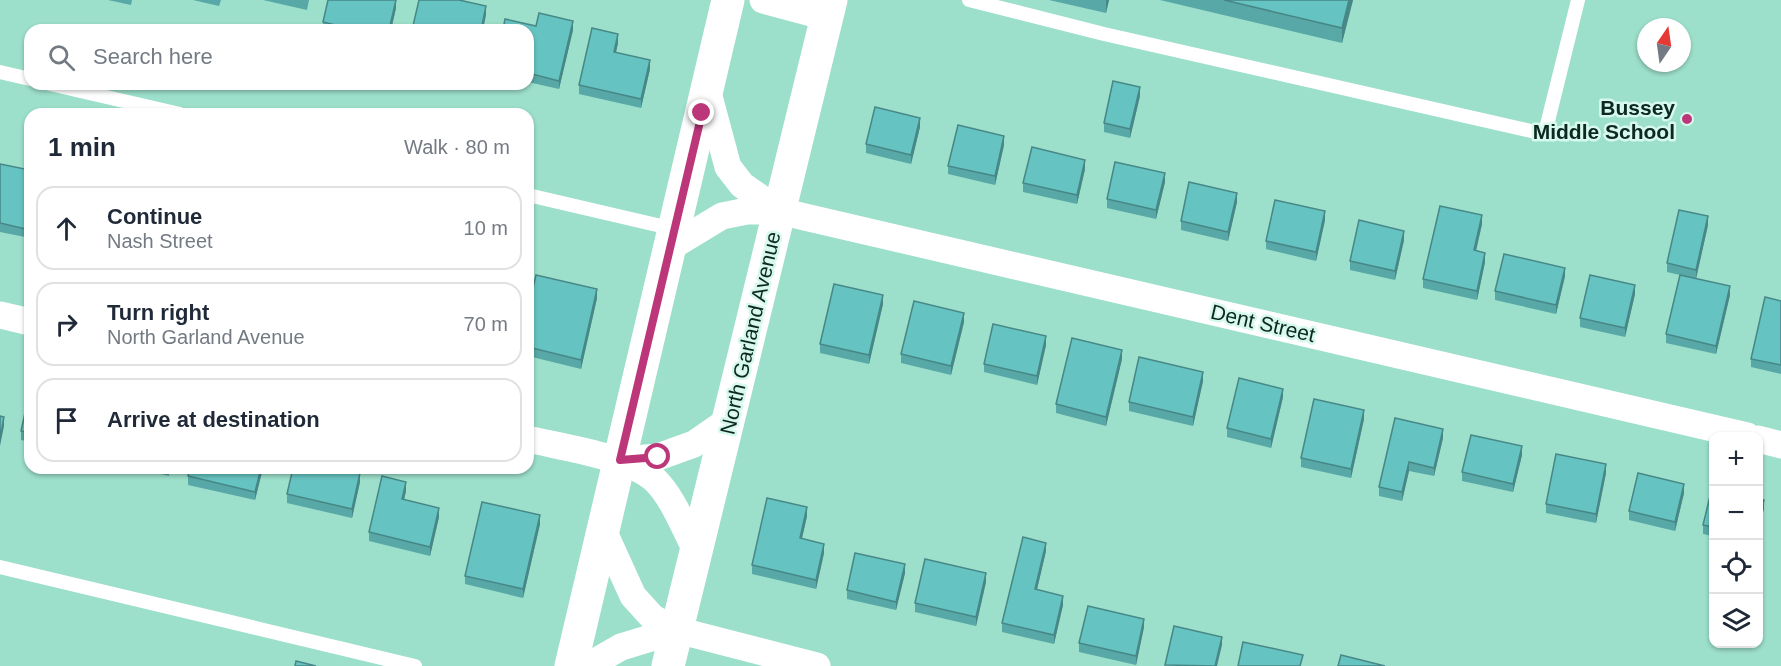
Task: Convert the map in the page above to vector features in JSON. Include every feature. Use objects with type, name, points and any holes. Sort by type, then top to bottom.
[{"type":"main road","points":[[571,666],[728,0]]},
{"type":"main road","name":"North Garland Avenue","points":[[669,666],[828,9]]},
{"type":"street","points":[[763,0],[828,9]]},
{"type":"street","name":"Dent Street","points":[[707,89],[728,166],[742,185],[779,212]]},
{"type":"street","name":"Dent Street","points":[[672,238],[722,216],[747,211],[779,212],[1730,432]]},
{"type":"street","points":[[0,315],[24,321]]},
{"type":"street","points":[[620,460],[658,457],[694,444],[730,419]]},
{"type":"street","points":[[534,440],[620,460],[654,479],[669,499],[697,552]]},
{"type":"street","points":[[1763,440],[1781,445]]},
{"type":"street","points":[[603,530],[633,596],[653,618],[677,630],[817,666]]},
{"type":"street","points":[[588,666],[621,647],[677,630]]},
{"type":"lane","points":[[969,0],[1104,34],[1540,133],[1546,129],[1578,0]]},
{"type":"lane","points":[[0,72],[24,78]]},
{"type":"lane","points":[[76,90],[154,108]]},
{"type":"lane","points":[[534,197],[672,238]]},
{"type":"lane","points":[[0,567],[415,666]]},
{"type":"building","points":[[328,0],[396,0],[390,24],[323,22]]},
{"type":"building","points":[[419,0],[459,0],[486,6],[482,24],[413,24]]},
{"type":"building","points":[[1224,0],[1349,0],[1342,28]]},
{"type":"building","points":[[539,13],[573,21],[559,81],[534,75],[534,26],[536,26]]},
{"type":"building","points":[[505,19],[527,24],[504,24]]},
{"type":"building","points":[[592,28],[618,34],[614,52],[650,60],[641,99],[579,85]]},
{"type":"building","points":[[1113,81],[1140,87],[1130,129],[1104,123]]},
{"type":"building","points":[[875,107],[920,118],[911,155],[866,144]]},
{"type":"building","points":[[958,125],[1004,136],[995,176],[948,166]]},
{"type":"building","points":[[1032,147],[1085,160],[1077,195],[1023,183]]},
{"type":"building","points":[[1115,162],[1165,173],[1156,210],[1107,199]]},
{"type":"building","points":[[0,164],[24,169],[24,229],[0,223]]},
{"type":"building","points":[[1189,182],[1237,193],[1228,232],[1181,221]]},
{"type":"building","points":[[1275,200],[1325,211],[1316,252],[1266,241]]},
{"type":"building","points":[[1440,206],[1482,215],[1474,250],[1485,253],[1477,291],[1423,279]]},
{"type":"building","points":[[1679,210],[1708,216],[1696,270],[1667,263]]},
{"type":"building","points":[[1359,220],[1404,231],[1395,271],[1350,261]]},
{"type":"building","points":[[1504,254],[1565,268],[1556,305],[1495,291]]},
{"type":"building","points":[[536,275],[597,289],[581,360],[534,348]]},
{"type":"building","points":[[1590,275],[1635,285],[1625,328],[1580,318]]},
{"type":"building","points":[[1680,275],[1730,286],[1716,346],[1666,334]]},
{"type":"building","points":[[834,284],[883,295],[869,355],[820,344]]},
{"type":"building","points":[[1765,297],[1781,301],[1781,365],[1751,359]]},
{"type":"building","points":[[914,301],[964,313],[951,366],[901,354]]},
{"type":"building","points":[[993,324],[1046,336],[1037,376],[984,364]]},
{"type":"building","points":[[1072,338],[1122,350],[1106,417],[1056,404]]},
{"type":"building","points":[[1139,357],[1203,372],[1193,417],[1129,402]]},
{"type":"building","points":[[1239,378],[1283,389],[1271,439],[1227,428]]},
{"type":"building","points":[[1314,399],[1364,410],[1351,469],[1301,458]]},
{"type":"building","points":[[0,416],[4,417],[0,438]]},
{"type":"building","points":[[1395,418],[1443,429],[1434,468],[1409,462],[1402,492],[1379,487]]},
{"type":"building","points":[[1471,435],[1522,446],[1513,484],[1462,472]]},
{"type":"building","points":[[1556,454],[1606,464],[1596,514],[1546,504]]},
{"type":"building","points":[[1638,473],[1684,484],[1675,522],[1629,511]]},
{"type":"building","points":[[188,474],[260,474],[255,492],[188,476]]},
{"type":"building","points":[[292,474],[360,474],[352,509],[287,494]]},
{"type":"building","points":[[382,476],[406,482],[402,499],[439,508],[430,547],[369,532]]},
{"type":"building","points":[[767,498],[807,507],[800,538],[824,544],[816,580],[752,565]]},
{"type":"building","points":[[1709,500],[1709,526],[1703,525]]},
{"type":"building","points":[[482,502],[540,515],[523,589],[465,576]]},
{"type":"building","points":[[1023,537],[1046,543],[1035,589],[1063,596],[1054,635],[1002,623]]},
{"type":"building","points":[[855,553],[905,564],[896,602],[847,590]]},
{"type":"building","points":[[925,559],[986,573],[976,617],[915,603]]},
{"type":"building","points":[[1088,606],[1144,619],[1136,656],[1079,643]]},
{"type":"building","points":[[1174,626],[1222,637],[1215,666],[1165,665]]},
{"type":"building","points":[[1243,642],[1303,655],[1300,666],[1238,666]]},
{"type":"building","points":[[1341,655],[1385,666],[1338,666]]},
{"type":"building","points":[[296,661],[316,666],[295,666]]},
{"type":"place","name":"Bussey Middle School","points":[[1687,119]]},
{"type":"route","points":[[658,457],[620,460],[702,113]]}]
